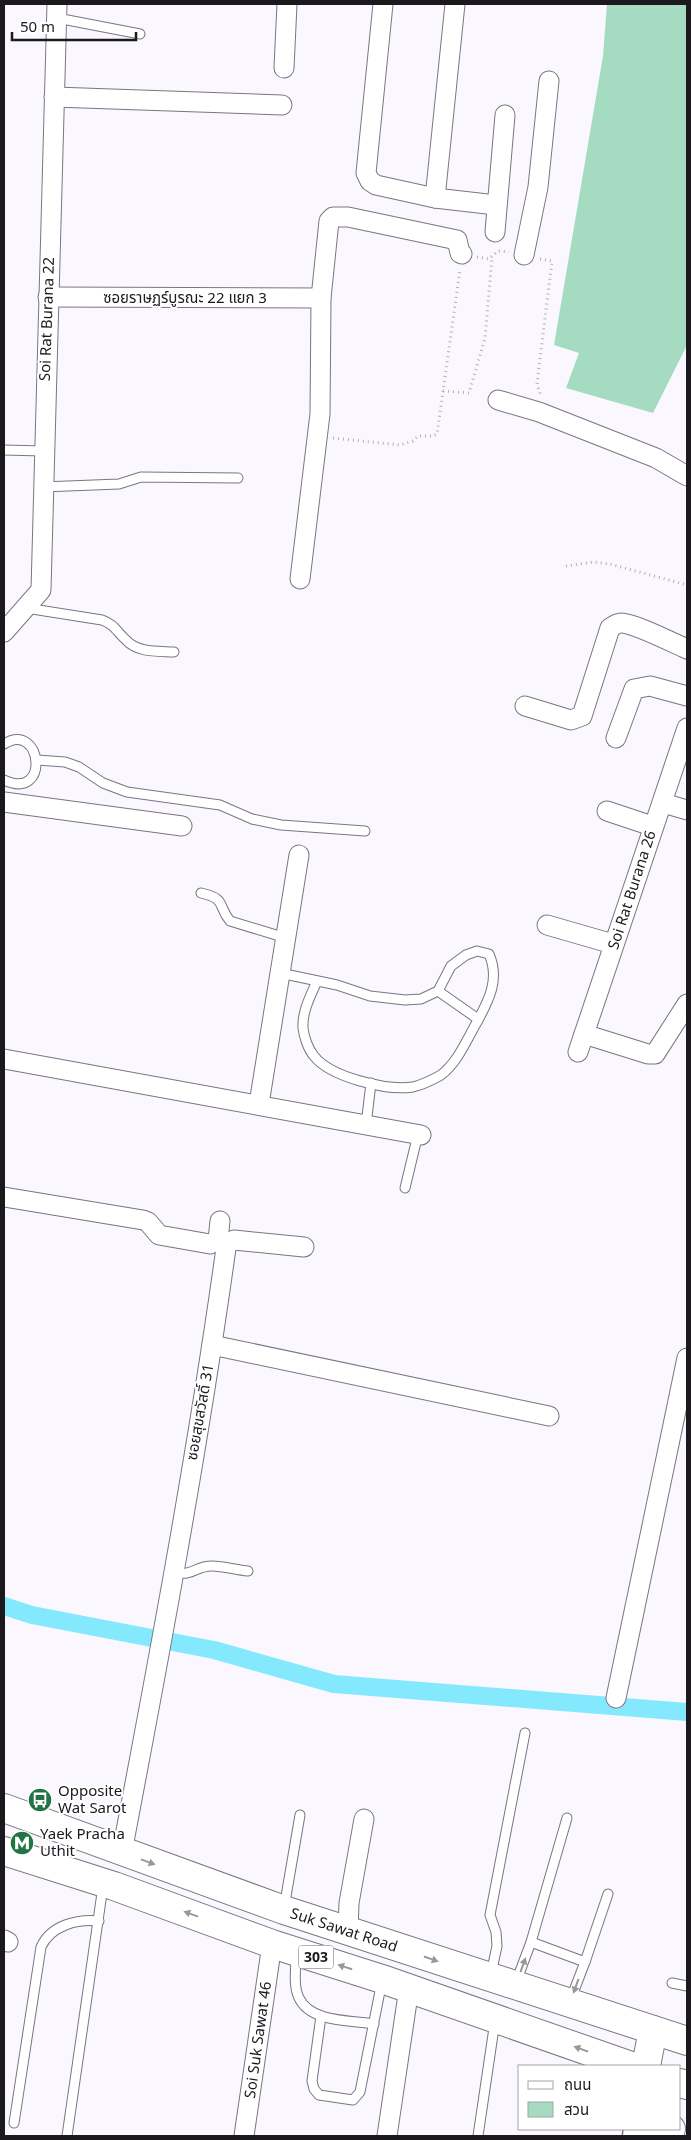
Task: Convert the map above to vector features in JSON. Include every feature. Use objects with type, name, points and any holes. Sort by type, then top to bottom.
[{"type":"main road","name":"Suk Sawat Road","points":[[4,1808],[284,1910],[502,1983],[687,2041]]},
{"type":"main road","name":"303","points":[[4,1851],[104,1883],[284,1947],[409,1988],[630,2065]]},
{"type":"main road","points":[[633,2065],[644,2027]]},
{"type":"main road","points":[[656,2136],[669,2130]]},
{"type":"street","points":[[284,68],[287,4]]},
{"type":"street","points":[[383,4],[366,174],[370,181],[376,185],[435,198],[496,204]]},
{"type":"street","points":[[435,198],[456,4]]},
{"type":"street","name":"Soi Rat Burana 22","points":[[8,627],[41,590],[43,451],[57,11]]},
{"type":"street","points":[[524,256],[538,187],[549,82]]},
{"type":"street","points":[[54,97],[282,105]]},
{"type":"street","points":[[495,232],[504,114]]},
{"type":"street","points":[[300,578],[320,414],[321,298],[328,223],[333,217],[348,217],[457,240],[460,253],[462,254]]},
{"type":"street","name":"ซอยราษฏร์บูรณะ 22 แยก 3","points":[[48,297],[321,298]]},
{"type":"street","points":[[498,400],[539,412],[656,458],[687,476]]},
{"type":"street","points":[[525,706],[571,720],[582,716],[610,628],[614,625],[621,623],[687,649]]},
{"type":"street","points":[[616,738],[634,689],[650,686],[687,696]]},
{"type":"street","name":"Soi Rat Burana 26","points":[[578,1052],[652,826],[663,802],[687,728]]},
{"type":"street","points":[[4,802],[182,826]]},
{"type":"street","points":[[663,802],[687,810]]},
{"type":"street","points":[[607,811],[652,826]]},
{"type":"street","points":[[259,1104],[299,855]]},
{"type":"street","points":[[547,925],[613,944]]},
{"type":"street","points":[[584,1034],[648,1054],[656,1054],[687,1004]]},
{"type":"street","points":[[4,1059],[259,1104],[420,1135]]},
{"type":"street","points":[[4,1196],[143,1220],[148,1222],[159,1235],[210,1244],[218,1240],[220,1221]]},
{"type":"street","name":"ซอยสุขสวัสดิ์ 31","points":[[122,1852],[173,1572],[212,1345],[226,1248],[229,1242],[234,1240],[304,1247]]},
{"type":"street","points":[[212,1345],[549,1416]]},
{"type":"street","points":[[616,1698],[687,1358]]},
{"type":"street","points":[[348,1930],[349,1902],[364,1818]]},
{"type":"street","name":"Soi Suk Sawat 46","points":[[244,2136],[284,1947]]},
{"type":"street","points":[[387,2136],[409,1988]]},
{"type":"lane","points":[[57,11],[140,34]]},
{"type":"lane","points":[[4,450],[43,451]]},
{"type":"lane","points":[[42,488],[119,484],[141,477],[238,478]]},
{"type":"lane","points":[[26,608],[102,620],[111,623],[134,647],[147,651],[174,652]]},
{"type":"lane","points":[[4,744],[16,740],[24,742],[32,748],[37,760],[34,773],[28,780],[20,783],[4,780]]},
{"type":"lane","points":[[37,760],[65,762],[79,767],[103,783],[127,792],[220,804],[252,819],[281,825],[365,831]]},
{"type":"lane","points":[[201,893],[212,896],[221,902],[230,921],[286,938]]},
{"type":"lane","points":[[280,973],[317,981],[370,996],[405,1000],[427,998],[438,992],[451,966],[466,955],[477,951],[489,954],[493,963],[494,983],[487,1005],[452,1064],[440,1075],[413,1086],[359,1081],[330,1070],[314,1057],[303,1027],[306,1006],[317,981]]},
{"type":"lane","points":[[438,992],[478,1019]]},
{"type":"lane","points":[[366,1124],[371,1083]]},
{"type":"lane","points":[[405,1188],[420,1135]]},
{"type":"lane","points":[[173,1572],[188,1574],[199,1568],[212,1566],[248,1571]]},
{"type":"lane","points":[[502,1983],[497,1946],[490,1915],[525,1733]]},
{"type":"lane","points":[[284,1910],[300,1815]]},
{"type":"lane","points":[[502,1983],[531,1942],[567,1818]]},
{"type":"lane","points":[[68,2136],[99,1921],[99,1903],[104,1883]]},
{"type":"lane","points":[[569,2004],[608,1894]]},
{"type":"lane","points":[[14,2123],[41,1947],[45,1938],[74,1921],[99,1921]]},
{"type":"lane","points":[[531,1942],[585,1962]]},
{"type":"lane","points":[[284,1947],[299,1998],[305,2006],[321,2016],[374,2024]]},
{"type":"lane","points":[[321,2016],[312,2081],[314,2089],[319,2094],[353,2100],[360,2092],[382,1979]]},
{"type":"lane","points":[[672,1983],[687,1986]]},
{"type":"lane","points":[[478,2136],[495,2018]]},
{"type":"path","points":[[442,391],[469,393],[485,338],[492,257],[495,252],[502,251],[552,261],[537,384],[541,395],[539,412]]},
{"type":"path","points":[[317,436],[400,445],[418,436],[434,436],[437,434],[462,254],[482,259],[492,257]]},
{"type":"path","points":[[566,566],[594,562],[610,564],[687,585]]},
{"type":"green space","points":[[607,4],[687,4],[687,345],[653,413],[566,388],[579,353],[554,345],[603,56]]},
{"type":"waterway","points":[[4,1606],[32,1615],[214,1650],[334,1684],[687,1712]]},
{"type":"place","name":"Opposite Wat Sarot","points":[[40,1800]]},
{"type":"place","name":"Yaek Pracha Uthit","points":[[22,1843]]}]
